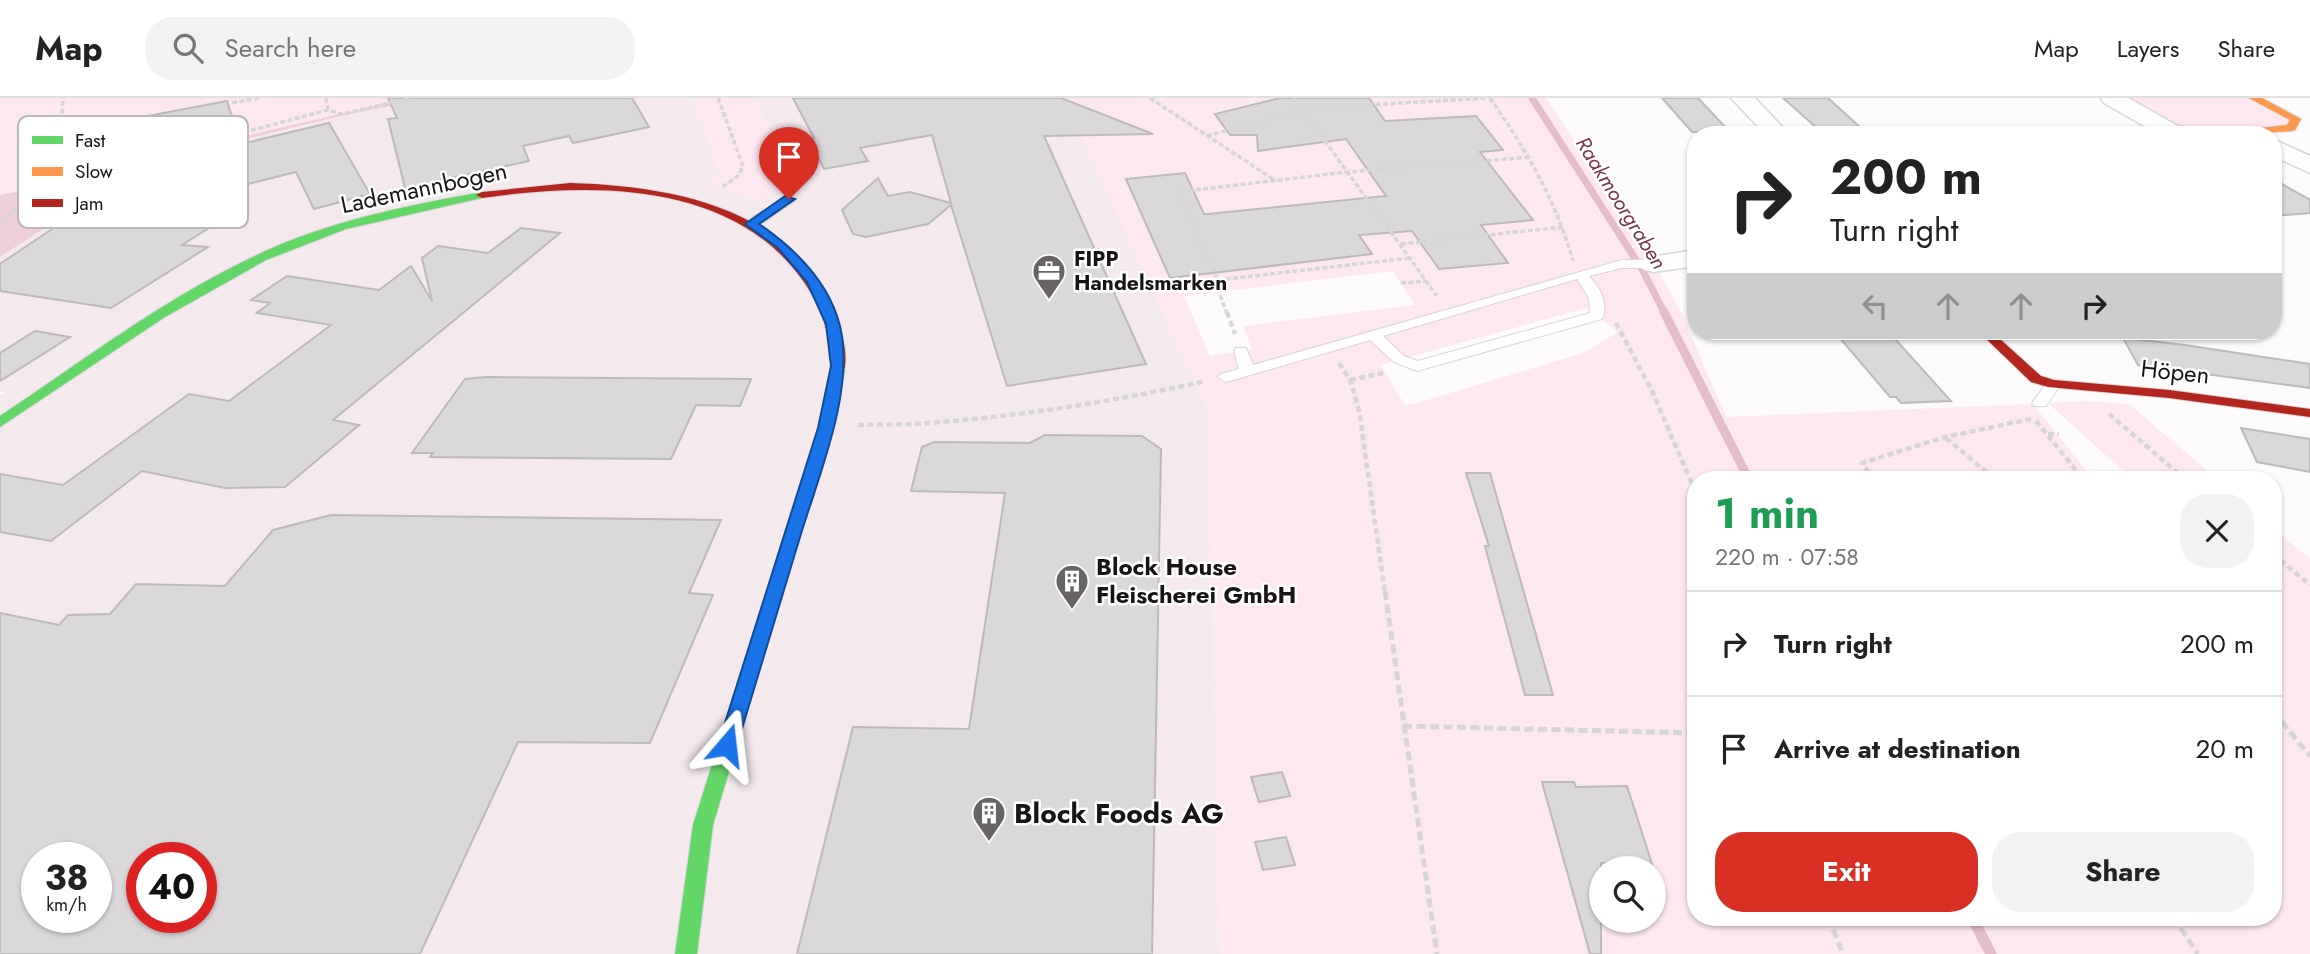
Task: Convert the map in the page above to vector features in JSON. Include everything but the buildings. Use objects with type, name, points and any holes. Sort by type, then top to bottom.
[{"type":"street","points":[[1742,98],[1770,126]]},
{"type":"street","points":[[2112,98],[2161,126]]},
{"type":"street","points":[[2254,98],[2296,119],[2291,128],[2282,129]]},
{"type":"street","points":[[2282,151],[2310,166]]},
{"type":"street","name":"Lademannbogen","points":[[0,423],[207,285],[254,261],[339,229],[464,197],[513,190],[627,188],[698,203],[738,216],[782,245],[813,281],[833,324],[838,366],[825,428],[703,825],[687,954]]},
{"type":"street","points":[[1654,264],[1687,259]]},
{"type":"street","name":"Höpen","points":[[1994,340],[2036,379],[2053,384],[2181,395],[2310,413]]},
{"type":"lane","points":[[751,224],[789,199]]},
{"type":"lane","points":[[1226,377],[1580,274],[1622,264],[1654,264]]},
{"type":"lane","points":[[1373,334],[1399,359],[1417,366],[1597,316],[1600,303],[1591,286],[1580,274]]},
{"type":"lane","points":[[1241,351],[1247,371]]},
{"type":"lane","points":[[2040,403],[2053,384]]},
{"type":"path","points":[[62,116],[63,98]]},
{"type":"path","points":[[232,103],[259,98]]},
{"type":"path","points":[[326,98],[328,110]]},
{"type":"path","points":[[248,131],[328,110],[342,114],[412,98]]},
{"type":"path","points":[[698,203],[738,176],[743,166],[718,98]]},
{"type":"path","points":[[1150,98],[1277,181]]},
{"type":"path","points":[[1294,98],[1401,244],[1447,312]]},
{"type":"path","points":[[1207,136],[1303,109],[1485,98]]},
{"type":"path","points":[[1490,98],[1532,157],[1553,195],[1573,262],[1580,274]]},
{"type":"path","points":[[1241,351],[1219,292],[1218,280],[1178,192],[1347,172],[1532,157]]},
{"type":"path","points":[[0,221],[18,209]]},
{"type":"path","points":[[1401,244],[1564,227]]},
{"type":"path","points":[[1218,280],[1410,258]]},
{"type":"path","points":[[1401,284],[1426,281]]},
{"type":"path","points":[[1615,321],[1652,391],[1687,472]]},
{"type":"path","points":[[1330,346],[1350,380],[1359,410],[1437,954]]},
{"type":"path","points":[[1350,380],[1387,372]]},
{"type":"path","points":[[825,428],[936,422],[1044,410],[1140,396],[1226,377]]},
{"type":"path","points":[[2077,386],[2176,471]]},
{"type":"path","points":[[1868,471],[1862,463],[1945,437],[2034,419],[2077,471]]},
{"type":"path","points":[[2048,435],[2059,434]]},
{"type":"path","points":[[1945,437],[1985,471]]},
{"type":"path","points":[[2282,562],[2310,585]]},
{"type":"path","points":[[2282,722],[2310,756]]},
{"type":"path","points":[[1403,726],[1687,733]]},
{"type":"path","points":[[1832,926],[1843,954]]},
{"type":"path","points":[[2179,926],[2198,954]]},
{"type":"shaded area","points":[[0,98],[430,98],[248,139],[248,116],[18,116],[18,191],[0,195]]},
{"type":"shaded area","points":[[408,98],[430,98],[248,139],[248,135]]},
{"type":"shaded area","points":[[430,98],[693,98],[720,176],[709,185],[794,177],[753,98],[1054,98],[1077,126],[1208,411],[1220,954],[0,954],[0,395],[4,392],[0,391],[0,257],[45,228],[248,228],[248,139]]},
{"type":"shaded area","points":[[693,98],[753,98],[794,177],[758,200],[708,185],[720,176]]},
{"type":"shaded area","points":[[1052,98],[1546,98],[1643,243],[1681,312],[1687,326],[1687,340],[1693,340],[1726,417],[2033,404],[2087,471],[1687,471],[1687,926],[2282,926],[2282,536],[2310,559],[2310,954],[1220,954],[1208,411],[1077,128]],"holes":[[[1393,271],[1415,305],[1243,326],[1252,349],[1210,356],[1184,296]],[[1587,308],[1618,332],[1583,353],[1405,405],[1380,365]]]},
{"type":"shaded area","points":[[2123,98],[2245,98],[2290,121],[2289,125],[2277,126],[2172,126]]},
{"type":"shaded area","points":[[18,191],[18,228],[45,228],[0,257],[0,195]]},
{"type":"shaded area","points":[[2086,401],[2129,404],[2208,471],[2123,471],[2048,403]]},
{"type":"waterway","name":"Raakmoorgraben","points":[[1532,98],[1643,271],[1665,314]]},
{"type":"waterway","name":"Raakmoorgraben","points":[[1664,312],[1744,471]]},
{"type":"waterway","name":"Raakmoorgraben","points":[[1977,926],[1991,954]]},
{"type":"traffic: fast","points":[[0,423],[194,293],[262,257],[342,227],[398,212],[482,195]]},
{"type":"traffic: fast","points":[[686,954],[703,825],[825,428],[838,371]]},
{"type":"traffic: slow","points":[[2254,98],[2296,119],[2291,128],[2282,129]]},
{"type":"traffic: jam","points":[[482,195],[570,186],[617,187],[664,194],[709,206],[750,225],[786,251],[814,285],[833,326],[838,371]]},
{"type":"traffic: jam","points":[[1994,340],[2036,379],[2053,384],[2169,394],[2310,413]]},
{"type":"place","name":"FIPP Handelsmarken","points":[[1049,301]]},
{"type":"place","name":"Block House Fleischerei GmbH","points":[[1072,611]]},
{"type":"place","name":"Block Foods AG","points":[[989,843]]},
{"type":"route","points":[[727,745],[825,428],[838,366],[833,324],[813,281],[782,245],[751,224],[789,199]]}]
